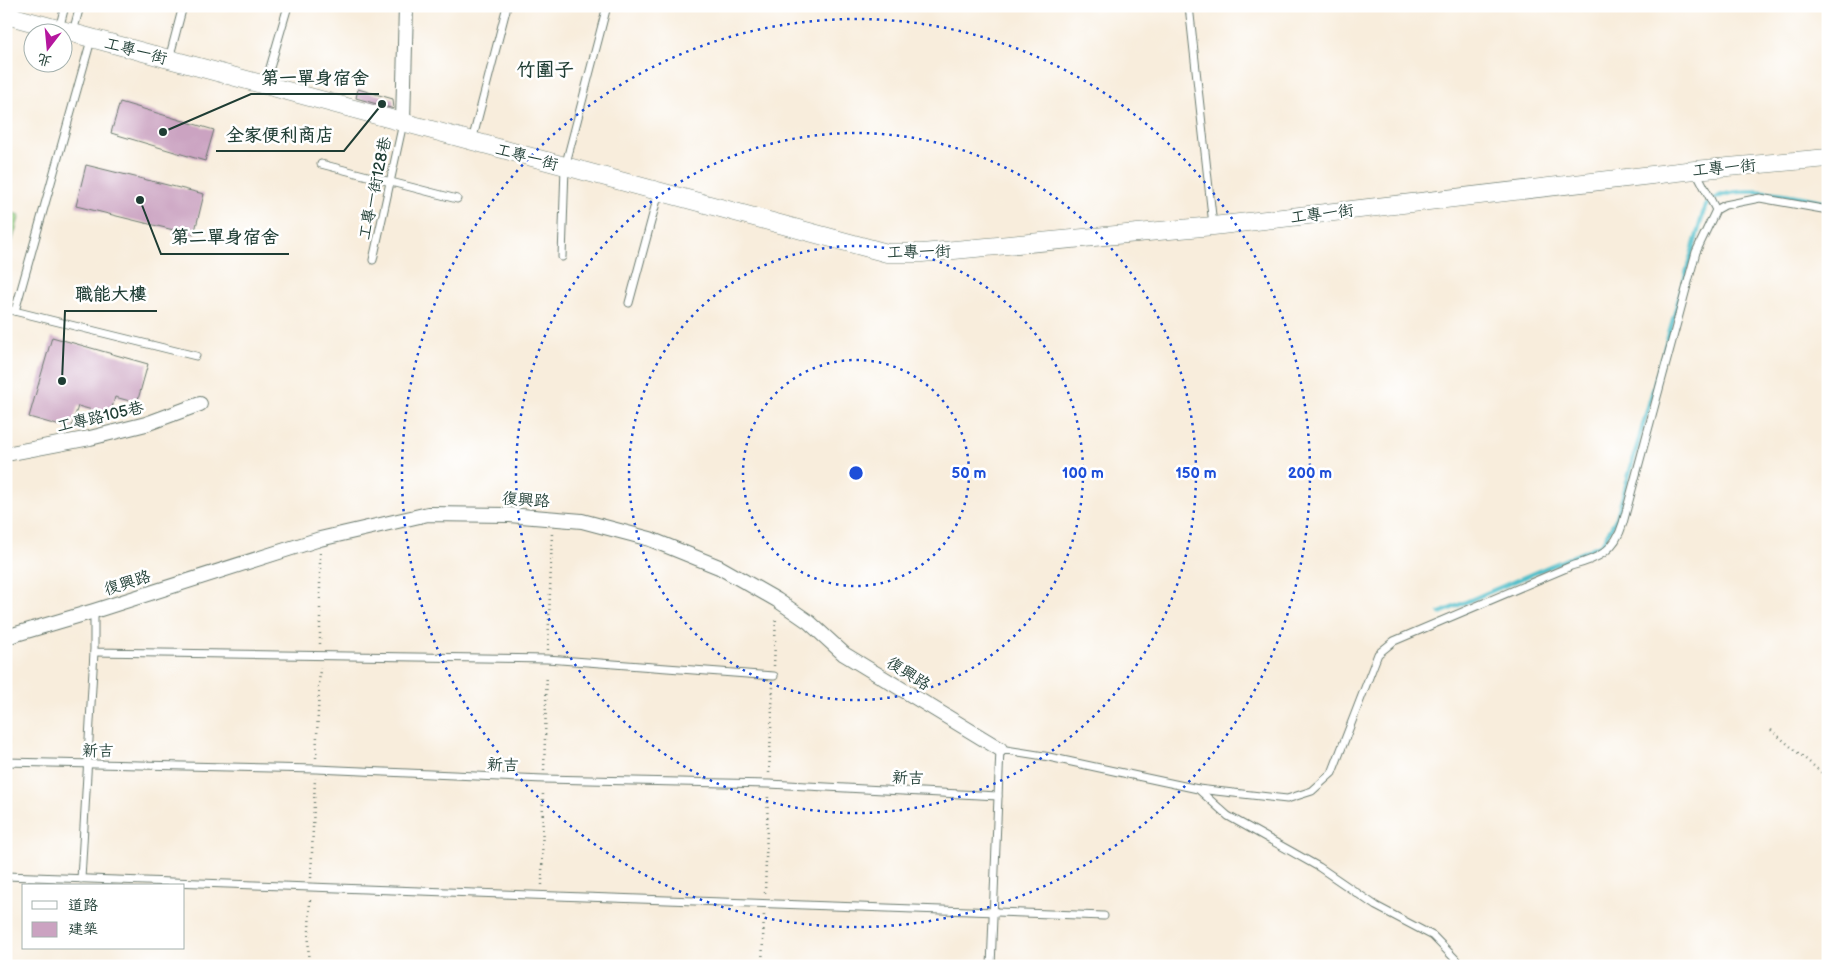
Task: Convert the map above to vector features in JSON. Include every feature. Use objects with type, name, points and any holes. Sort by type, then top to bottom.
[{"type":"street","points":[[403,7],[403,122]]},
{"type":"street","name":"工專一街","points":[[6,15],[32,22]]},
{"type":"street","name":"工專一街","points":[[72,33],[887,253],[922,253],[1213,226],[1695,170],[1828,158]]},
{"type":"street","name":"工專路105巷","points":[[6,454],[90,438],[146,424],[200,404]]},
{"type":"street","name":"復興路","points":[[6,637],[320,539],[428,514],[509,514],[582,521],[650,539],[719,567],[777,600],[809,622],[844,654],[1000,749]]},
{"type":"lane","points":[[65,6],[66,22]]},
{"type":"lane","points":[[71,22],[80,6]]},
{"type":"lane","points":[[169,59],[183,6]]},
{"type":"lane","points":[[265,85],[288,6]]},
{"type":"lane","points":[[472,141],[507,6]]},
{"type":"lane","points":[[562,257],[565,167],[607,6]]},
{"type":"lane","points":[[1189,6],[1213,226]]},
{"type":"lane","points":[[15,311],[92,38]]},
{"type":"lane","name":"工專一街128巷","points":[[373,260],[403,122]]},
{"type":"lane","points":[[321,164],[457,199]]},
{"type":"lane","points":[[1695,170],[1716,210]]},
{"type":"lane","points":[[629,303],[659,191]]},
{"type":"lane","points":[[991,966],[1000,749],[1044,756],[1198,789],[1287,799],[1312,790],[1332,773],[1378,654],[1394,642],[1571,566],[1585,562],[1611,548],[1619,536],[1623,523],[1696,252],[1716,210],[1725,205],[1760,198],[1828,210]]},
{"type":"lane","points":[[6,309],[196,356]]},
{"type":"lane","points":[[81,879],[94,652],[94,611]]},
{"type":"lane","points":[[94,652],[547,659],[774,676]]},
{"type":"lane","name":"新吉","points":[[6,762],[316,769],[544,780],[769,784],[998,796]]},
{"type":"lane","points":[[1198,789],[1228,816],[1319,867],[1376,906],[1433,936],[1462,966]]},
{"type":"lane","points":[[6,876],[1104,916]]},
{"type":"path","points":[[542,896],[547,659],[553,518]]},
{"type":"path","points":[[308,966],[320,655],[320,539]]},
{"type":"path","points":[[1771,730],[1828,778]]},
{"type":"green space","points":[[6,211],[20,215],[6,264]]},
{"type":"building","points":[[358,89],[393,99],[394,109],[356,98]]},
{"type":"building","points":[[120,102],[214,130],[205,161],[111,133]]},
{"type":"building","points":[[86,165],[204,194],[194,235],[76,206]]},
{"type":"building","points":[[52,337],[148,364],[137,403],[115,397],[110,415],[78,406],[71,429],[29,417]]},
{"type":"waterway","points":[[1440,613],[1602,544],[1617,517],[1706,206],[1716,198],[1729,193],[1746,192],[1782,194],[1828,202]]},
{"type":"waterway","points":[[1819,966],[1828,952]]},
{"type":"place","name":"全家便利商店","points":[[382,104]]},
{"type":"place","name":"第一單身宿舍","points":[[163,132]]},
{"type":"place","name":"第二單身宿舍","points":[[140,200]]},
{"type":"place","name":"職能大樓","points":[[62,381]]},
{"type":"district","name":"竹圍子","points":[[545,69]]}]
